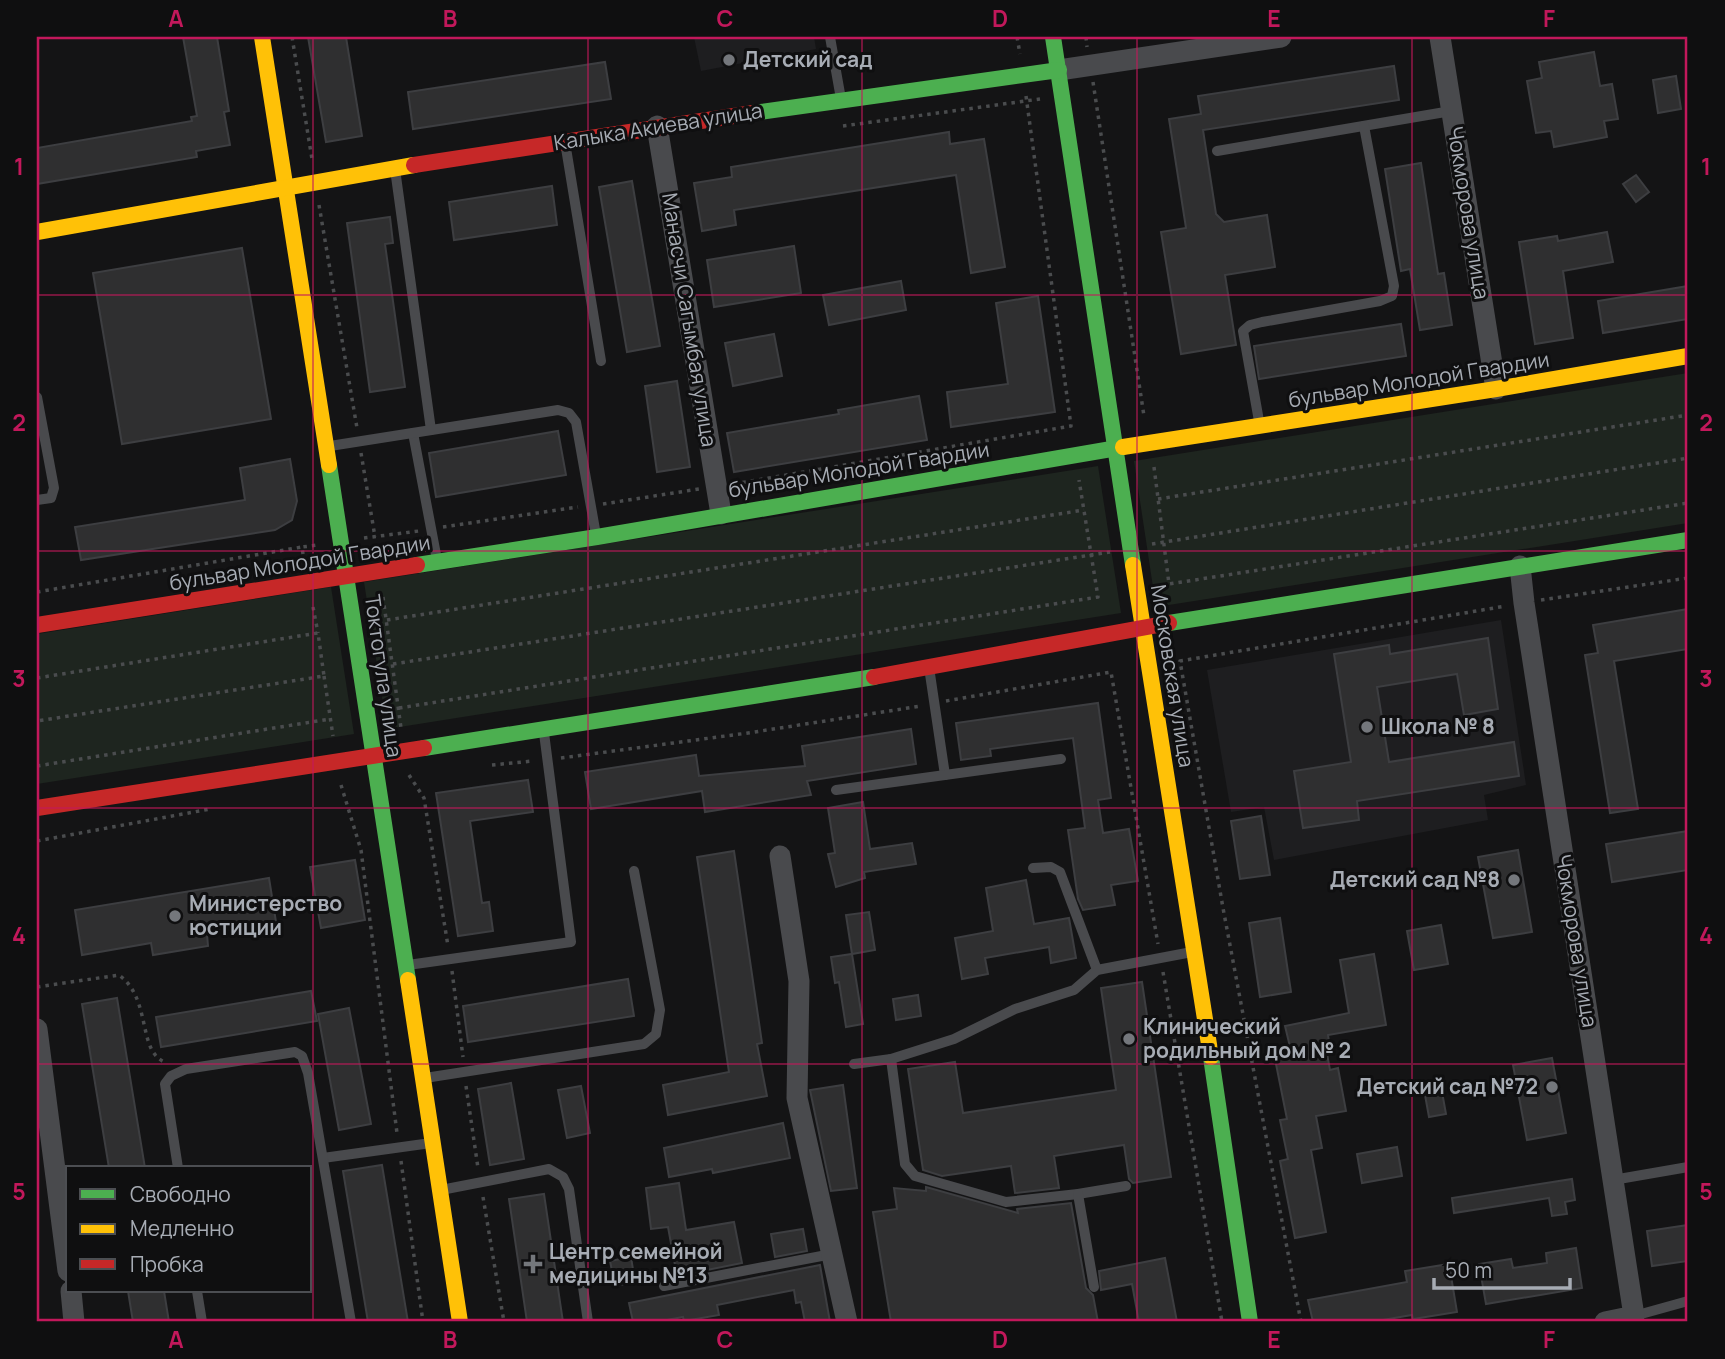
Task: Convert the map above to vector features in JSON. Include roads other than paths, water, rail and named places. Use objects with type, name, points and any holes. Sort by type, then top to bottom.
[{"type":"main road","name":"Токтогула улица","points":[[262,37],[460,1322]]},
{"type":"main road","name":"Московская улица","points":[[1053,37],[1250,1322]]},
{"type":"main road","name":"Калыка Акиева улица","points":[[37,232],[395,168],[657,126],[1059,70]]},
{"type":"main road","name":"бульвар Молодой Гвардии","points":[[37,625],[597,537],[1115,448],[1260,427],[1688,356]]},
{"type":"main road","points":[[37,808],[929,669],[1144,627],[1688,540]]},
{"type":"street","name":"Калыка Акиева улица","points":[[1059,70],[1281,37]]},
{"type":"street","name":"Чокморова улица","points":[[1440,37],[1496,389]]},
{"type":"street","name":"Манасчи Сагымбая улица","points":[[657,126],[721,514]]},
{"type":"street","name":"Чокморова улица","points":[[1520,566],[1634,1316]]},
{"type":"street","points":[[780,856],[799,981],[797,1098],[847,1322]]},
{"type":"street","points":[[37,1029],[44,1127],[66,1259]]},
{"type":"street","points":[[71,1292],[74,1322]]},
{"type":"street","points":[[1605,1322],[1634,1316]]},
{"type":"lane","points":[[830,37],[841,99]]},
{"type":"lane","points":[[1217,150],[1451,111]]},
{"type":"lane","points":[[1260,427],[1243,331],[1250,325],[1262,322],[1380,301],[1392,296],[1394,286],[1364,126]]},
{"type":"lane","points":[[565,142],[601,361]]},
{"type":"lane","points":[[395,168],[431,430]]},
{"type":"lane","points":[[37,397],[54,488],[51,498],[37,499]]},
{"type":"lane","points":[[327,447],[558,410],[569,413],[576,422],[597,537]]},
{"type":"lane","points":[[413,433],[437,563]]},
{"type":"lane","points":[[929,669],[945,775]]},
{"type":"lane","points":[[405,965],[571,942],[544,729]]},
{"type":"lane","points":[[836,790],[1061,759]]},
{"type":"lane","points":[[1033,868],[1051,867],[1060,872],[1097,970]]},
{"type":"lane","points":[[423,1079],[644,1044],[656,1034],[660,1010],[634,871]]},
{"type":"lane","points":[[854,1064],[891,1059],[954,1039],[1016,1009],[1074,990],[1097,970],[1194,952]]},
{"type":"lane","points":[[178,1166],[165,1084],[171,1076],[186,1069],[295,1052],[302,1056],[308,1073],[351,1322]]},
{"type":"lane","points":[[891,1059],[905,1164],[915,1176],[1006,1202],[1126,1186]]},
{"type":"lane","points":[[323,1158],[432,1143]]},
{"type":"lane","points":[[1613,1180],[1688,1167]]},
{"type":"lane","points":[[440,1190],[549,1169],[563,1177],[569,1189],[588,1322]]},
{"type":"lane","points":[[1078,1194],[1094,1287]]},
{"type":"lane","points":[[664,1286],[832,1254]]},
{"type":"lane","points":[[197,1292],[202,1322]]},
{"type":"lane","points":[[1634,1316],[1688,1301]]},
{"type":"place","name":"Детский сад","points":[[729,60]]},
{"type":"place","name":"Школа № 8","points":[[1367,727]]},
{"type":"place","name":"Детский сад №8","points":[[1514,880]]},
{"type":"place","name":"Министерство юстиции","points":[[175,916]]},
{"type":"place","name":"Клинический родильный дом № 2","points":[[1129,1039]]},
{"type":"place","name":"Детский сад №72","points":[[1552,1087]]},
{"type":"place","name":"Центр семейной медицины №13","points":[[533,1264]]}]
